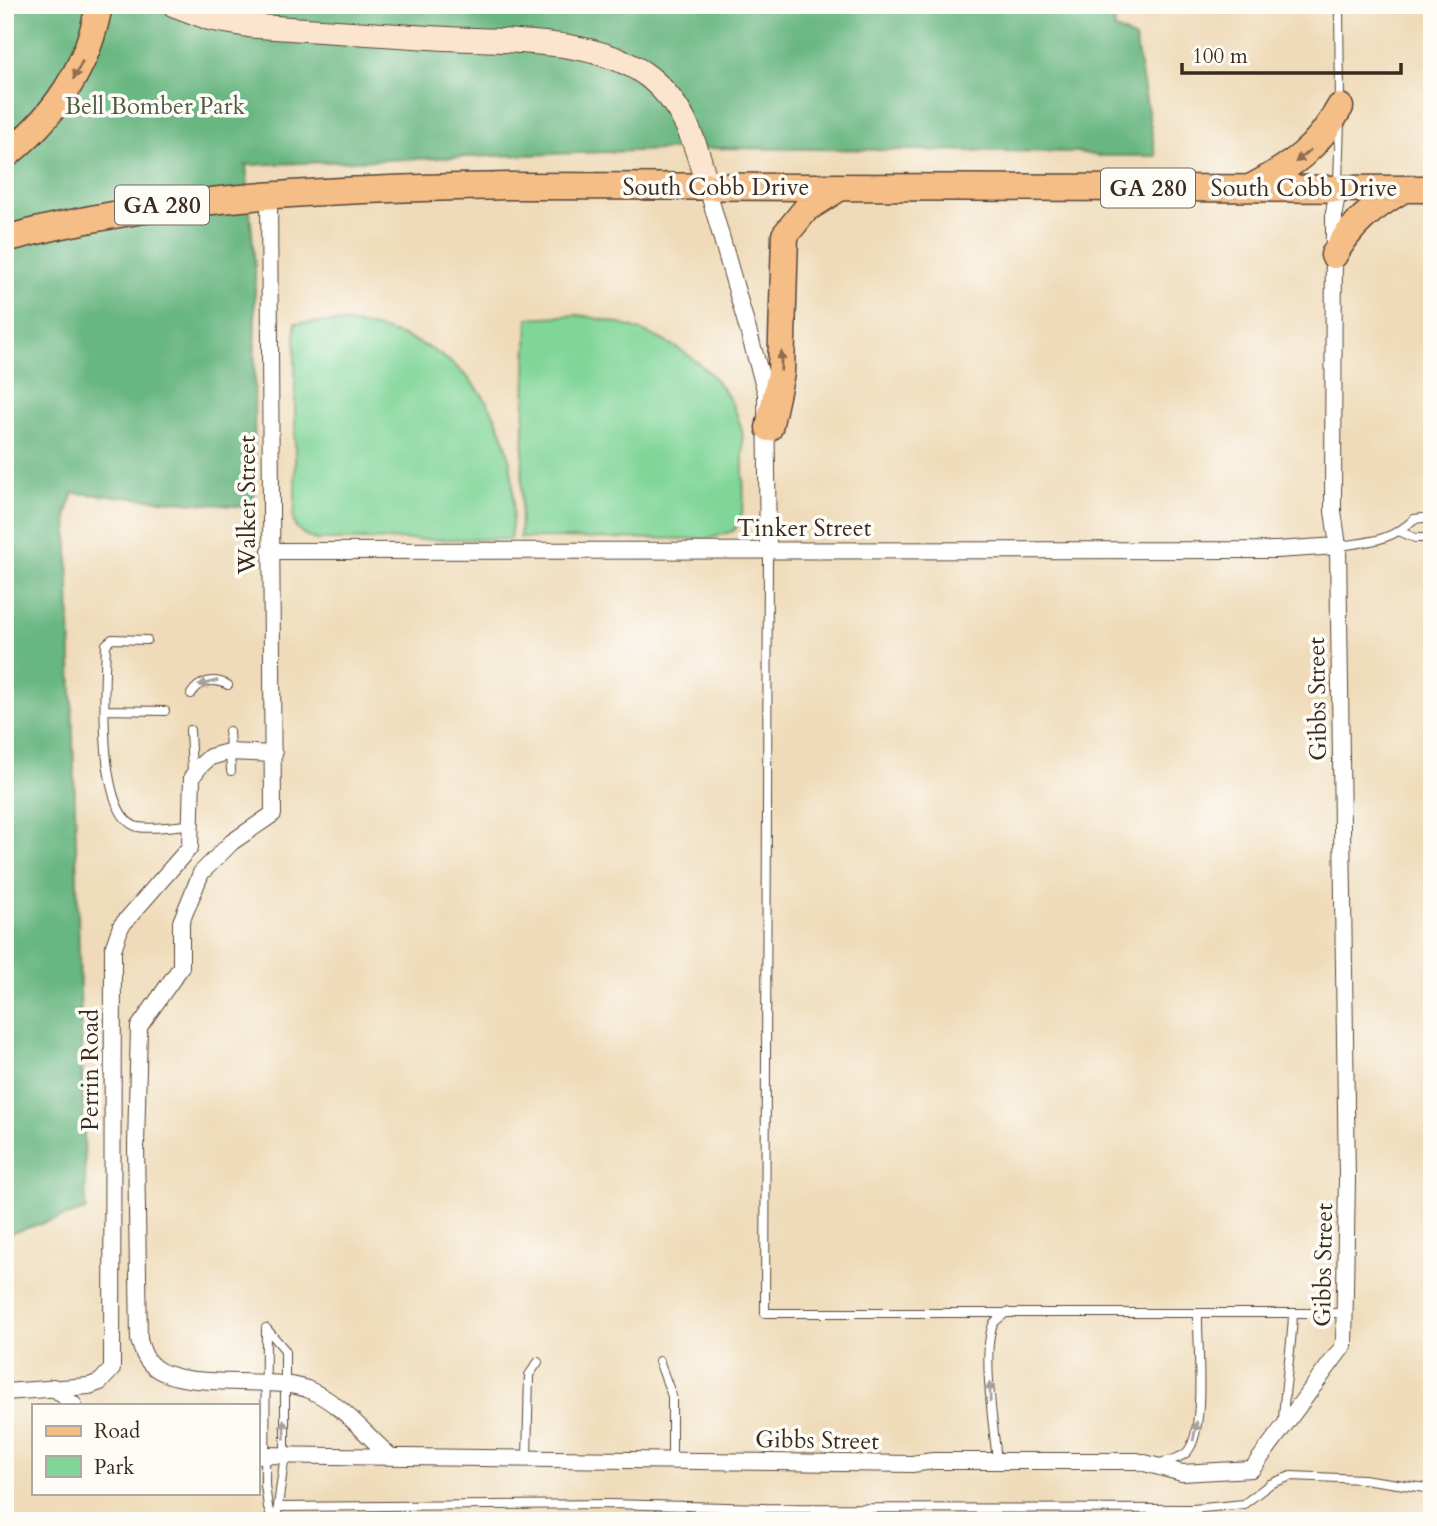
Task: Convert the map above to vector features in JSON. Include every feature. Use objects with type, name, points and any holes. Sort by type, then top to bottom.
[{"type":"main road","points":[[5,156],[30,136],[64,96],[88,49],[99,5]]},
{"type":"main road","points":[[174,5],[211,19],[251,26],[553,46],[609,56],[649,77],[675,104],[694,141],[707,187]]},
{"type":"main road","points":[[1250,188],[1308,153],[1325,134],[1340,107]]},
{"type":"main road","name":"South Cobb Drive","points":[[5,239],[169,204],[269,195],[418,187],[1432,189]]},
{"type":"main road","points":[[769,428],[781,373],[785,235],[806,209],[839,188]]},
{"type":"main road","points":[[1334,255],[1343,237],[1361,217],[1404,189]]},
{"type":"street","points":[[707,187],[762,374],[769,428],[768,551]]},
{"type":"street","name":"Gibbs Street","points":[[261,1455],[912,1464],[997,1460],[1137,1461],[1182,1473],[1242,1472],[1252,1469],[1344,1345],[1346,1313],[1338,546],[1333,511],[1334,255],[1338,188]]},
{"type":"street","name":"Walker Street","points":[[264,1383],[179,1377],[154,1367],[142,1351],[138,1331],[136,1145],[139,1027],[181,967],[181,922],[201,873],[232,842],[273,814],[269,195]]},
{"type":"street","name":"Tinker Street","points":[[270,551],[1276,550],[1338,546]]},
{"type":"street","points":[[192,777],[210,757],[231,752],[274,754]]},
{"type":"street","name":"Perrin Road","points":[[5,1392],[89,1386],[100,1382],[112,1368],[113,949],[121,926],[185,855],[192,840],[192,777]]},
{"type":"street","points":[[264,1383],[283,1382],[326,1398],[390,1456]]},
{"type":"street","points":[[53,1387],[73,1404]]},
{"type":"lane","points":[[1338,188],[1341,157],[1339,5]]},
{"type":"lane","points":[[1338,546],[1380,540],[1401,532],[1414,519],[1432,517]]},
{"type":"lane","points":[[1401,532],[1415,538],[1432,538]]},
{"type":"lane","points":[[768,551],[765,1313],[1346,1313]]},
{"type":"lane","points":[[147,640],[112,639],[106,643],[105,710],[110,789],[129,822],[138,827],[192,825]]},
{"type":"lane","points":[[191,694],[204,682],[219,680],[228,685]]},
{"type":"lane","points":[[105,710],[165,711]]},
{"type":"lane","points":[[190,730],[192,777]]},
{"type":"lane","points":[[229,731],[231,771]]},
{"type":"lane","points":[[997,1460],[990,1402],[990,1341],[995,1322],[1007,1312]]},
{"type":"lane","points":[[1154,1465],[1186,1453],[1194,1440],[1199,1313]]},
{"type":"lane","points":[[1283,1429],[1284,1381],[1292,1354],[1293,1313]]},
{"type":"lane","points":[[266,1328],[285,1350],[285,1454],[275,1521],[268,1507],[261,1455],[266,1328]]},
{"type":"lane","points":[[659,1361],[672,1396],[672,1461]]},
{"type":"lane","points":[[527,1458],[529,1375],[538,1362]]},
{"type":"lane","points":[[279,1507],[608,1504],[765,1508],[1193,1509],[1244,1504],[1270,1485],[1292,1476],[1363,1479],[1432,1489]]},
{"type":"green space","name":"Bell Bomber Park","points":[[5,5],[1117,5],[1114,28],[1135,39],[1156,156],[1098,156],[1077,152],[718,148],[246,165],[255,268],[254,501],[246,507],[73,493],[67,513],[86,1210],[5,1235]]},
{"type":"green space","points":[[578,315],[654,336],[698,363],[717,381],[731,402],[743,437],[744,502],[741,517],[733,531],[708,539],[520,538],[528,318]]},
{"type":"green space","points":[[332,322],[376,328],[415,341],[449,361],[475,386],[495,417],[508,453],[513,494],[510,539],[315,540],[296,528],[293,518],[295,323]]}]
